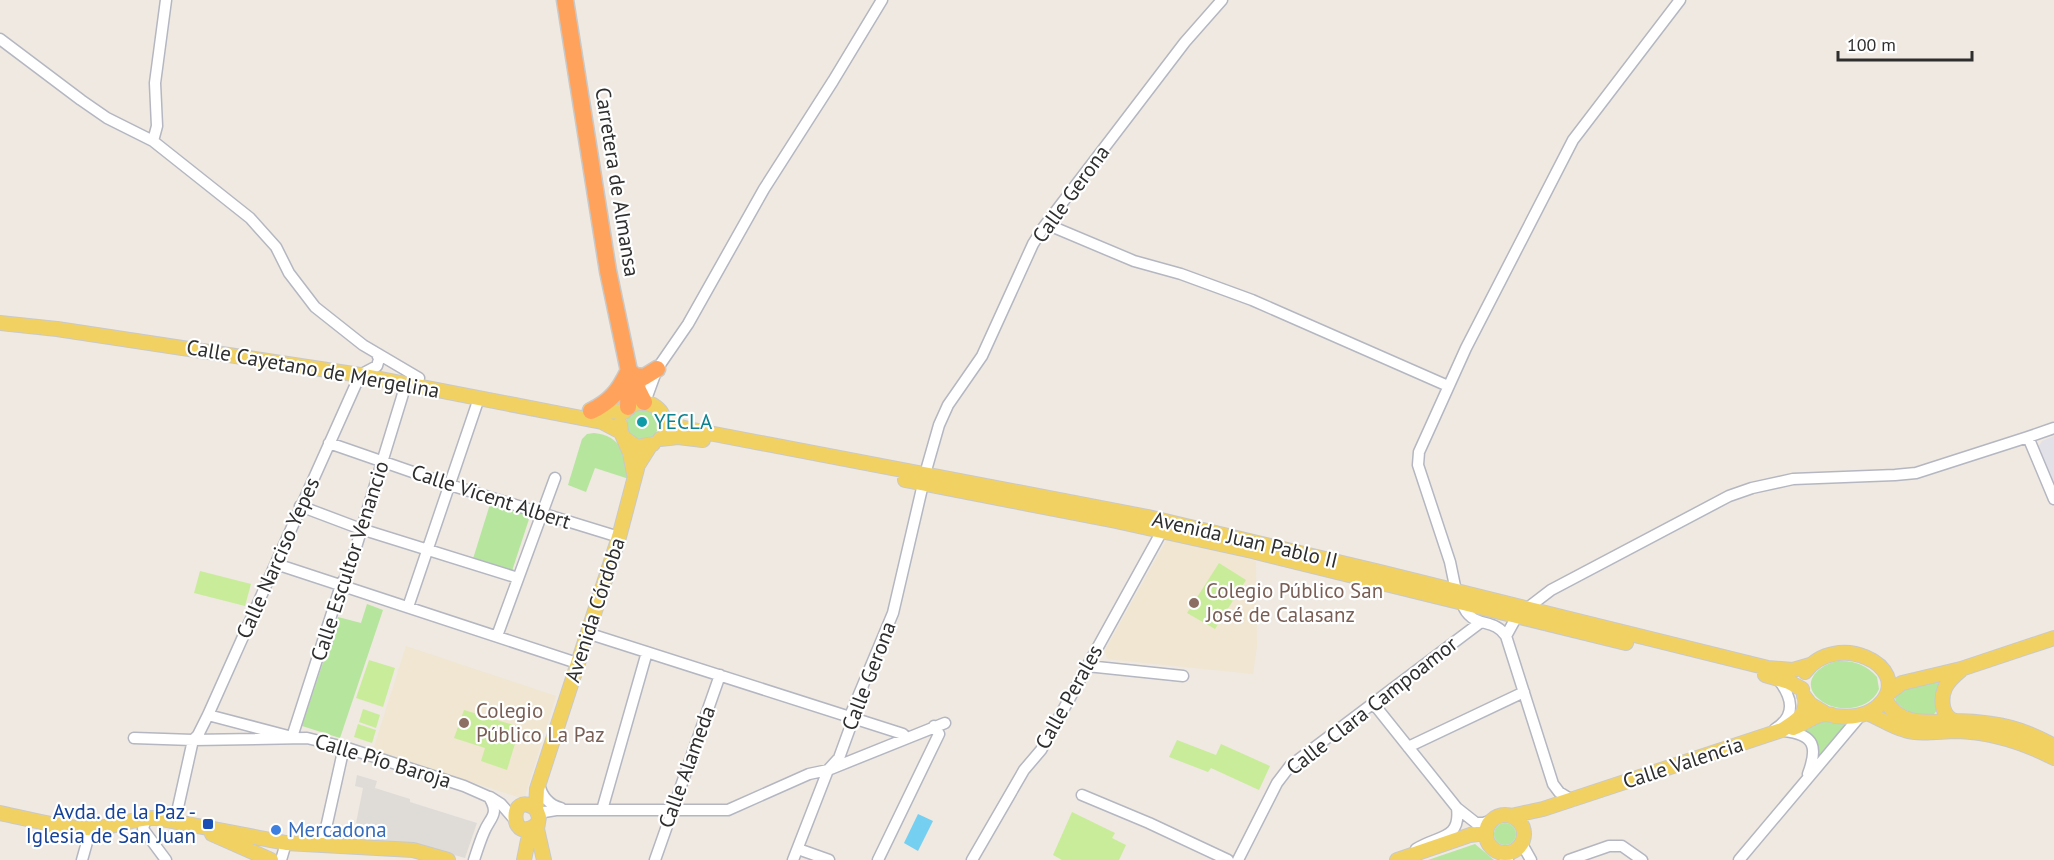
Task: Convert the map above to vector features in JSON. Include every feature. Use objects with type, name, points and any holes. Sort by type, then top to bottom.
[{"type":"highway","name":"Carretera de Almansa","points":[[565,0],[608,272],[629,371],[639,406]]},
{"type":"highway","points":[[591,411],[606,404],[615,396],[629,371],[635,376],[654,377]]},
{"type":"main road","name":"Calle Cayetano de Mergelina","points":[[0,316],[92,326],[591,411],[639,406]]},
{"type":"main road","name":"Calle Cayetano de Mergelina","points":[[0,323],[366,372]]},
{"type":"main road","name":"Calle Cayetano de Mergelina","points":[[413,381],[478,398],[602,422],[623,435]]},
{"type":"main road","points":[[634,479],[633,463],[620,426],[639,406],[677,426],[710,437]]},
{"type":"main road","points":[[634,479],[642,457],[665,429],[664,418]]},
{"type":"main road","points":[[623,435],[637,447],[678,437],[710,437]]},
{"type":"main road","name":"Avenida Juan Pablo II","points":[[710,437],[924,479],[1459,597]]},
{"type":"main road","name":"Avenida Córdoba","points":[[525,816],[538,786],[620,537],[634,479]]},
{"type":"main road","name":"Avenida Juan Pablo II","points":[[924,479],[1148,517],[1459,597],[1768,668],[1793,670],[1810,665]]},
{"type":"main road","name":"Avenida Juan Pablo II","points":[[1521,612],[1778,679],[1795,685],[1804,694]]},
{"type":"main road","points":[[2054,638],[1961,669],[1895,686],[1886,696],[1874,709],[1864,714],[1842,717],[1815,708],[1804,694],[1803,677],[1810,665],[1832,654],[1852,653],[1871,659],[1883,671],[1888,685],[1886,696],[1893,711],[1905,718],[1921,722],[1955,721],[2002,726],[2028,733],[2054,746]]},
{"type":"main road","points":[[1955,721],[1949,719],[1945,714],[1942,700],[1948,682],[1961,669]]},
{"type":"main road","points":[[1883,671],[1916,679]]},
{"type":"main road","name":"Calle Valencia","points":[[1518,815],[1572,800],[1782,730],[1799,719],[1805,708],[1804,694]]},
{"type":"main road","points":[[1782,730],[1802,725],[1825,713]]},
{"type":"main road","points":[[1864,714],[1905,730],[1965,732],[1996,736],[2027,745],[2054,758]]},
{"type":"main road","points":[[1488,827],[1486,840],[1490,847],[1504,856],[1510,853],[1523,838],[1532,818],[1543,809]]},
{"type":"main road","points":[[0,813],[91,828],[146,818],[175,821],[286,843],[390,854],[413,850],[448,860]]},
{"type":"main road","points":[[1401,859],[1488,827],[1500,815],[1518,815],[1523,838]]},
{"type":"main road","points":[[524,860],[529,835],[525,816]]},
{"type":"main road","points":[[525,816],[544,860]]},
{"type":"main road","points":[[190,825],[271,860]]},
{"type":"street","points":[[153,141],[157,126],[154,83],[166,0]]},
{"type":"street","points":[[639,406],[764,189],[882,0]]},
{"type":"street","name":"Calle Gerona","points":[[794,860],[828,770],[839,758],[850,725],[850,716],[893,613],[924,479],[939,425],[948,405],[982,357],[1034,244],[1046,224],[1185,42],[1222,0]]},
{"type":"street","points":[[1518,815],[1547,801],[1552,791],[1552,784],[1506,636],[1500,628],[1468,616],[1459,597],[1418,460],[1426,434],[1448,386],[1573,140],[1680,0]]},
{"type":"street","points":[[0,39],[107,118],[153,141],[250,218],[276,247],[289,273],[315,307],[413,381]]},
{"type":"street","points":[[1046,224],[1134,261],[1181,274],[1252,300],[1448,386]]},
{"type":"street","name":"Calle Narciso Yepes","points":[[175,821],[193,740],[208,715],[329,443],[366,372],[378,363],[377,354]]},
{"type":"street","name":"Calle Escultor Venancio","points":[[292,737],[341,585],[349,570],[382,462],[413,381]]},
{"type":"street","points":[[408,607],[478,398]]},
{"type":"street","points":[[1506,636],[1521,612],[1574,578],[1740,492],[1793,479],[1895,476],[1916,473],[2054,428]]},
{"type":"street","points":[[2028,437],[2054,499]]},
{"type":"street","name":"Calle Vicent Albert","points":[[329,443],[450,485],[620,537]]},
{"type":"street","points":[[497,636],[555,478]]},
{"type":"street","points":[[300,506],[362,529],[518,578]]},
{"type":"street","name":"Calle Perales","points":[[972,860],[1024,770],[1041,750],[1162,531]]},
{"type":"street","points":[[276,564],[577,663]]},
{"type":"street","name":"Calle Clara Campoamor","points":[[1238,860],[1277,783],[1290,766],[1481,622]]},
{"type":"street","points":[[587,633],[850,716],[903,734],[906,738]]},
{"type":"street","points":[[602,810],[647,652]]},
{"type":"street","points":[[1086,666],[1183,676]]},
{"type":"street","name":"Calle Alameda","points":[[655,860],[720,675]]},
{"type":"street","points":[[1765,736],[1784,722],[1790,709],[1790,697],[1778,679]]},
{"type":"street","points":[[1408,747],[1524,692]]},
{"type":"street","points":[[1373,703],[1457,808],[1476,823],[1484,823],[1488,827]]},
{"type":"street","points":[[1739,860],[1805,780],[1864,714]]},
{"type":"street","points":[[208,715],[292,737]]},
{"type":"street","points":[[492,821],[525,816],[545,810],[728,810],[810,774],[828,770],[940,724],[939,734],[878,860]]},
{"type":"street","points":[[1782,730],[1798,732],[1810,739],[1812,743],[1813,756],[1805,780]]},
{"type":"street","name":"Calle Pío Baroja","points":[[134,738],[193,740],[308,738],[344,747],[464,786],[525,816]]},
{"type":"street","points":[[322,846],[344,747]]},
{"type":"street","points":[[1552,784],[1558,792],[1572,800]]},
{"type":"street","points":[[538,786],[555,807],[571,810]]},
{"type":"street","points":[[1082,795],[1228,860]]},
{"type":"street","points":[[474,860],[484,831],[492,821],[494,807],[489,797]]},
{"type":"street","points":[[1401,859],[1423,844],[1453,831],[1458,820],[1457,808]]},
{"type":"street","points":[[146,818],[143,829],[166,860]]},
{"type":"street","points":[[120,824],[148,836]]},
{"type":"street","points":[[82,860],[91,828]]},
{"type":"street","points":[[1523,838],[1531,860]]},
{"type":"street","points":[[281,860],[286,843]]},
{"type":"street","points":[[1569,860],[1609,846],[1622,846],[1642,860]]},
{"type":"street","points":[[798,849],[829,860]]},
{"type":"shaded area","points":[[2054,436],[2054,490],[2036,450],[2042,441]]},
{"type":"shaded area","name":"Colegio Público San José de Calasanz","points":[[1167,539],[1256,561],[1257,646],[1253,674],[1107,659],[1105,650]]},
{"type":"shaded area","name":"Colegio Público La Paz","points":[[406,646],[556,696],[524,799],[373,750]]},
{"type":"shaded area","points":[[357,775],[377,781],[375,788],[410,799],[410,802],[477,823],[465,858],[420,846],[377,842],[380,828],[356,823],[363,788],[355,786]]},
{"type":"green space","points":[[642,409],[653,414],[658,425],[653,436],[642,441],[631,436],[626,425],[631,414]]},
{"type":"green space","points":[[594,433],[611,438],[621,448],[629,479],[595,468],[586,492],[568,485],[582,439],[587,434]]},
{"type":"green space","points":[[491,501],[531,513],[511,574],[472,562]]},
{"type":"green space","points":[[1219,563],[1246,580],[1215,629],[1187,613]]},
{"type":"green space","points":[[200,571],[251,584],[245,606],[194,593]]},
{"type":"green space","points":[[367,604],[383,610],[340,738],[302,726],[338,617],[361,623]]},
{"type":"green space","points":[[369,660],[395,668],[383,707],[356,698]]},
{"type":"green space","points":[[1838,661],[1849,661],[1869,669],[1877,677],[1879,689],[1875,696],[1861,706],[1852,708],[1834,707],[1819,699],[1813,693],[1811,680],[1819,670]]},
{"type":"green space","points":[[1942,680],[1938,707],[1931,716],[1914,714],[1896,702],[1895,698],[1900,690]]},
{"type":"green space","points":[[363,709],[380,715],[376,728],[359,722]]},
{"type":"green space","points":[[464,710],[520,727],[507,770],[481,761],[485,748],[454,738]]},
{"type":"green space","points":[[1829,720],[1848,724],[1814,766],[1814,738],[1804,731]]},
{"type":"green space","points":[[358,724],[376,730],[372,743],[354,737]]},
{"type":"green space","points":[[1177,740],[1216,755],[1221,744],[1270,766],[1259,790],[1211,768],[1208,772],[1169,757]]},
{"type":"green space","points":[[1072,812],[1115,833],[1112,838],[1126,845],[1119,860],[1062,860],[1053,855]]},
{"type":"green space","points":[[1505,823],[1513,826],[1516,834],[1513,842],[1505,845],[1497,842],[1494,834],[1497,826]]},
{"type":"green space","points":[[1475,844],[1494,860],[1428,860]]},
{"type":"water","points":[[918,814],[933,821],[918,851],[904,843]]},
{"type":"place","name":"YECLA","points":[[642,422]]},
{"type":"place","name":"Colegio Público San José de Calasanz","points":[[1194,603]]},
{"type":"place","name":"Colegio Público La Paz","points":[[464,723]]},
{"type":"place","name":"Avda. de la Paz - Iglesia de San Juan","points":[[208,824]]},
{"type":"place","name":"Mercadona","points":[[276,830]]}]
